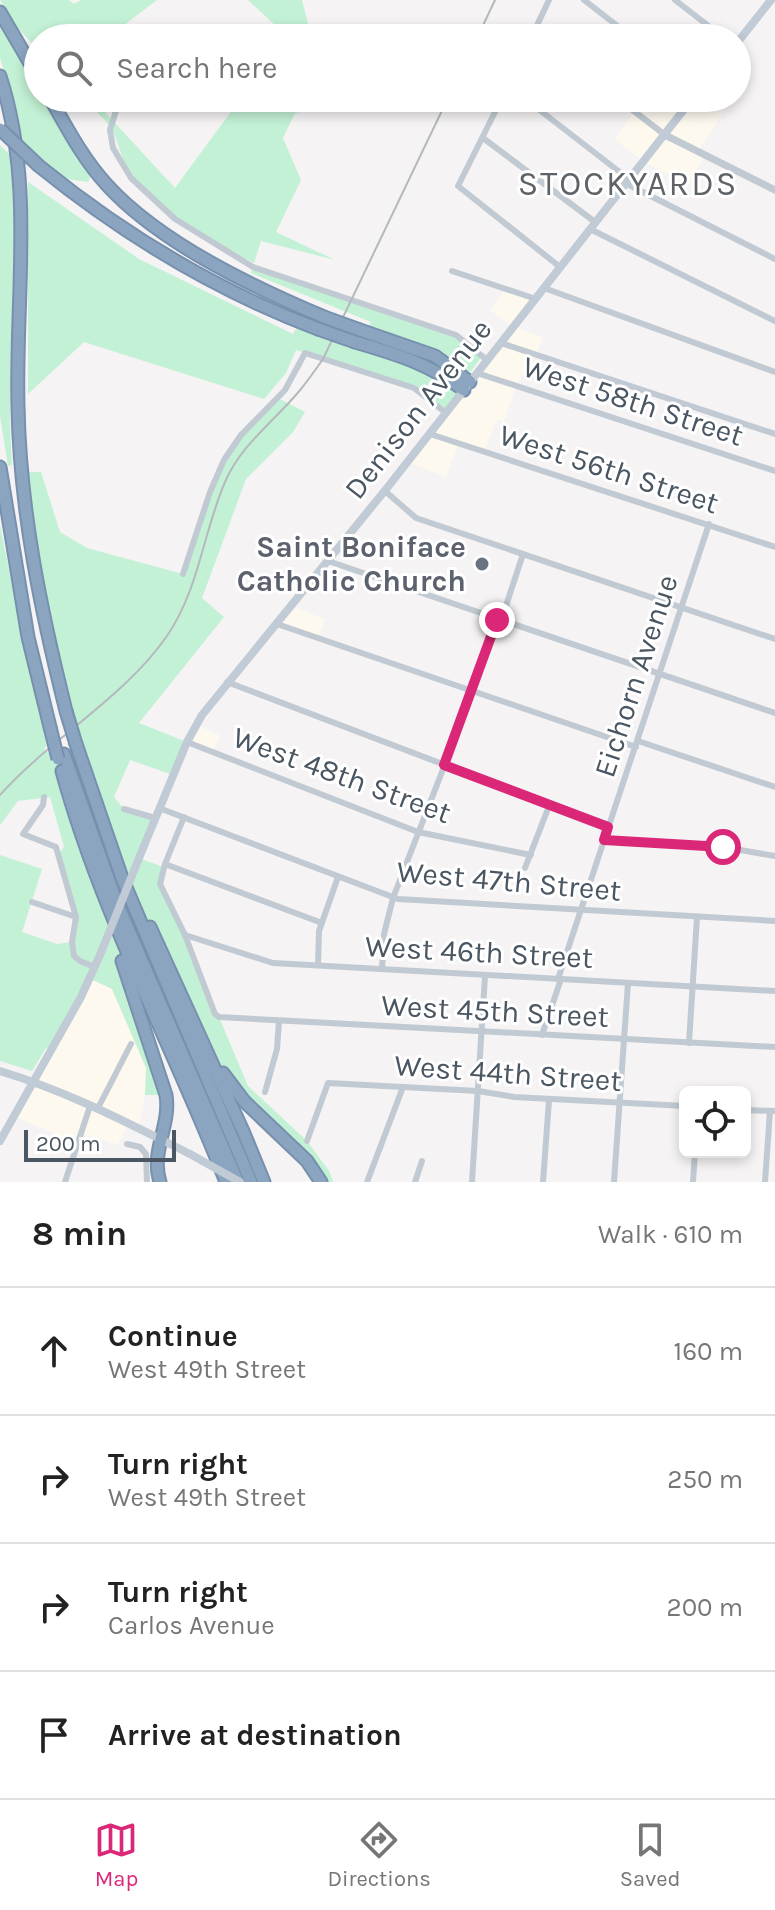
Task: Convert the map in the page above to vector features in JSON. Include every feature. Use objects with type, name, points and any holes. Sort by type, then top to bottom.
[{"type":"highway","points":[[0,12],[24,53]]},
{"type":"highway","points":[[0,76],[10,111],[20,180],[18,405],[23,496],[34,570],[66,711],[93,799],[131,901],[251,1182]]},
{"type":"highway","points":[[59,112],[96,173],[132,209],[158,228],[232,274],[357,336],[471,382]]},
{"type":"highway","points":[[0,129],[39,166],[100,213],[172,261],[252,302],[318,329],[357,336]]},
{"type":"highway","points":[[0,467],[28,637],[84,847],[105,903],[226,1182]]},
{"type":"highway","points":[[61,756],[117,903],[239,1182]]},
{"type":"highway","points":[[93,799],[264,1182]]},
{"type":"highway","points":[[105,903],[166,1095],[167,1117],[156,1162],[160,1182]]},
{"type":"highway","points":[[183,998],[212,1055],[235,1091],[313,1168],[321,1182]]},
{"type":"main road","points":[[751,27],[772,3]]},
{"type":"main road","name":"Denison Avenue","points":[[1,1137],[35,1082],[95,967],[187,742],[202,715],[385,491],[682,112]]},
{"type":"main road","points":[[0,1071],[94,1107],[239,1182]]},
{"type":"street","points":[[537,24],[549,0]]},
{"type":"street","points":[[584,0],[615,24]]},
{"type":"street","points":[[675,0],[706,24]]},
{"type":"street","name":"West 58th Street","points":[[116,112],[110,130],[113,148],[131,178],[175,219],[253,267],[456,335],[487,360]]},
{"type":"street","points":[[495,112],[458,186],[560,267]]},
{"type":"street","points":[[541,112],[628,182],[775,259]]},
{"type":"street","points":[[635,112],[665,135],[775,190]]},
{"type":"street","points":[[483,138],[593,225],[775,321]]},
{"type":"street","points":[[452,271],[536,299]]},
{"type":"street","points":[[544,288],[775,372]]},
{"type":"street","points":[[501,343],[775,434]]},
{"type":"street","points":[[183,574],[215,477],[224,460],[241,435],[285,390],[305,353],[414,388],[446,413]]},
{"type":"street","name":"West 58th Street","points":[[471,382],[775,471]]},
{"type":"street","name":"West 56th Street","points":[[430,434],[775,547]]},
{"type":"street","points":[[385,491],[416,518],[775,639]]},
{"type":"street","name":"Eichorn Avenue","points":[[542,1035],[709,524]]},
{"type":"street","points":[[382,969],[384,934],[393,898],[523,554]]},
{"type":"street","points":[[328,561],[775,713]]},
{"type":"street","points":[[277,624],[473,692],[775,787]]},
{"type":"street","points":[[227,682],[608,827]]},
{"type":"street","name":"West 48th Street","points":[[187,742],[418,832],[531,855]]},
{"type":"street","points":[[44,797],[43,805],[23,834],[56,847],[76,917],[72,942],[74,956],[95,967]]},
{"type":"street","points":[[525,868],[549,806]]},
{"type":"street","name":"West 47th Street","points":[[159,808],[393,898],[775,921]]},
{"type":"street","points":[[124,809],[155,818]]},
{"type":"street","points":[[184,817],[160,877],[161,889],[185,935]]},
{"type":"street","points":[[604,840],[723,847],[775,856]]},
{"type":"street","points":[[165,864],[322,923]]},
{"type":"street","points":[[318,965],[322,923],[338,877]]},
{"type":"street","points":[[32,902],[76,917]]},
{"type":"street","points":[[689,1043],[697,917]]},
{"type":"street","name":"West 46th Street","points":[[185,935],[273,963],[775,991]]},
{"type":"street","name":"West 45th Street","points":[[185,935],[215,1014],[224,1018],[775,1047]]},
{"type":"street","points":[[472,1182],[485,976]]},
{"type":"street","points":[[614,1182],[628,983]]},
{"type":"street","points":[[265,1092],[277,1049],[279,1021]]},
{"type":"street","points":[[65,1182],[94,1107],[131,1044]]},
{"type":"street","name":"West 44th Street","points":[[307,1141],[328,1083],[478,1091],[496,1096],[549,1100],[679,1106]]},
{"type":"street","points":[[367,1182],[403,1087]]},
{"type":"street","points":[[543,1182],[549,1100]]},
{"type":"street","points":[[751,1110],[773,1111],[765,1182]]},
{"type":"street","points":[[127,1144],[140,1147],[146,1154],[147,1182]]},
{"type":"street","points":[[693,1182],[695,1158]]},
{"type":"street","points":[[415,1182],[422,1161]]},
{"type":"shaded area","points":[[634,112],[724,112],[698,151],[704,155],[689,185],[644,162],[614,139]]},
{"type":"shaded area","points":[[505,289],[536,299],[514,327],[543,337],[536,355],[516,386],[504,422],[496,420],[484,451],[459,443],[446,477],[407,462],[513,327],[490,310]]},
{"type":"shaded area","points":[[291,606],[325,619],[318,639],[277,624]]},
{"type":"shaded area","points":[[197,725],[220,735],[213,752],[187,742]]},
{"type":"shaded area","points":[[90,979],[112,989],[147,1068],[139,1128],[128,1122],[118,1145],[82,1134],[78,1144],[14,1116]]},
{"type":"green space","points":[[0,0],[69,0],[74,4],[81,0],[157,0],[125,24],[24,24],[24,35]]},
{"type":"green space","points":[[248,0],[302,0],[308,24],[274,24]]},
{"type":"green space","points":[[0,18],[24,60],[24,112],[54,112],[91,176],[88,182],[61,178],[22,142],[18,115],[0,58]]},
{"type":"green space","points":[[97,112],[105,112],[175,188],[231,112],[300,112],[295,113],[283,138],[301,180],[276,232],[335,260],[261,241],[254,263],[203,235],[170,212],[141,185],[126,165],[114,135]]},
{"type":"green space","points":[[0,145],[12,157],[14,196],[10,388],[12,465],[8,466],[0,416]]},
{"type":"green space","points":[[28,182],[139,259],[293,334],[300,322],[407,358],[464,390],[446,413],[414,388],[296,350],[286,373],[264,399],[84,342],[28,394]]},
{"type":"green space","points":[[252,269],[456,337],[481,358],[471,371],[463,371],[428,347],[368,329],[371,322],[251,273]]},
{"type":"green space","points":[[278,398],[305,412],[293,432],[246,479],[202,598],[224,617],[139,723],[187,742],[173,775],[130,760],[114,797],[124,809],[155,818],[139,858],[163,867],[160,877],[248,1086],[307,1141],[329,1171],[333,1182],[321,1182],[224,1074],[183,998],[106,829],[52,653],[21,472],[41,472],[60,532],[87,548],[183,574],[210,492],[241,435]]},
{"type":"green space","points":[[0,525],[27,660],[48,743],[44,750],[58,759],[166,1095],[145,1095],[146,1068],[112,989],[91,979],[52,1050],[46,1048],[32,1071],[0,1061],[0,855],[42,869],[22,932],[57,944],[72,942],[76,917],[59,854],[64,847],[50,797],[18,801],[0,825]]},
{"type":"railway","points":[[484,24],[495,0]]},
{"type":"railway","points":[[0,795],[41,755],[130,679],[167,636],[194,580],[218,501],[232,468],[323,359],[441,112]]},
{"type":"place","name":"Saint Boniface Catholic Church","points":[[482,564]]},
{"type":"district","name":"STOCKYARDS","points":[[628,184]]},
{"type":"route","points":[[497,620],[444,765],[608,827],[604,840],[723,847]]}]
